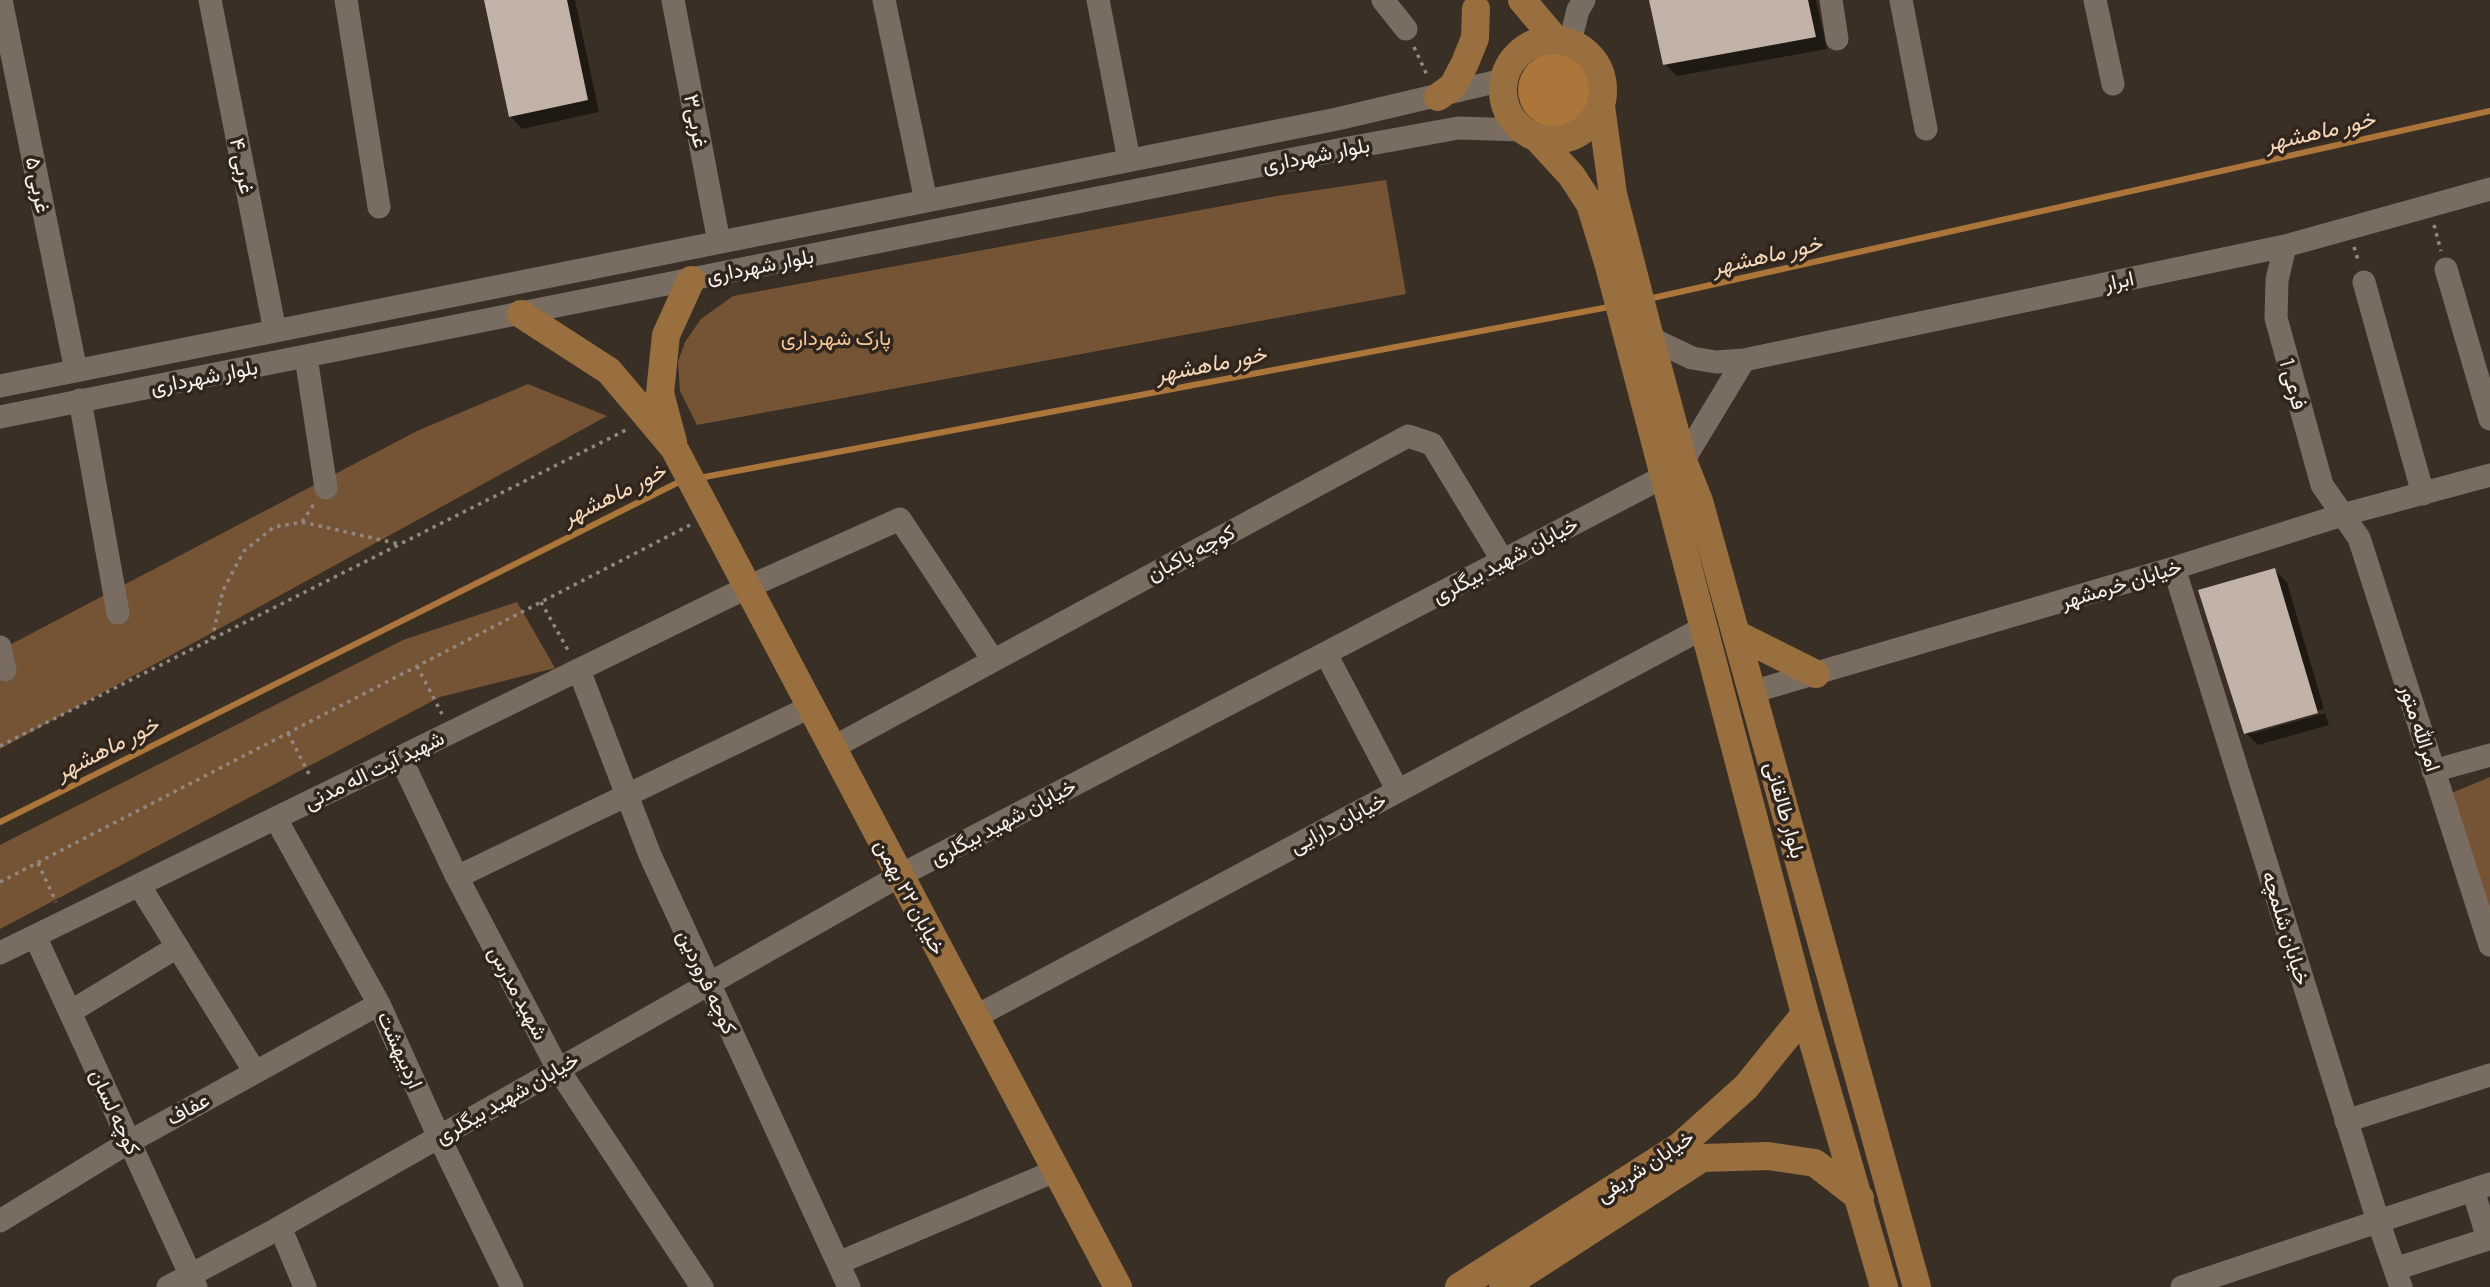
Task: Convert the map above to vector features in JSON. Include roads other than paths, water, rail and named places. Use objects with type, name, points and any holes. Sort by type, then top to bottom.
[{"type":"main road","points":[[1522,0],[1562,40],[1584,50],[1595,61],[1604,91],[1601,106],[1593,120],[1574,135],[1552,140],[1529,133]]},
{"type":"main road","points":[[1472,5],[1505,76]]},
{"type":"main road","points":[[1438,97],[1453,86],[1475,38],[1472,5]]},
{"type":"main road","points":[[1562,40],[1539,41],[1525,48],[1513,59],[1505,76],[1504,104],[1571,174],[1590,204],[1619,264]]},
{"type":"main road","points":[[1601,106],[1619,264]]},
{"type":"main road","name":"بلوار طالقانی","points":[[1619,264],[1643,337],[1673,469],[1703,628],[1805,1014],[1884,1287]]},
{"type":"main road","points":[[674,448],[660,393],[661,381],[666,335],[691,280]]},
{"type":"main road","points":[[521,314],[608,372],[674,448]]},
{"type":"main road","name":"خیابان ۲۲ بهمن","points":[[674,448],[973,1018],[1118,1287]]},
{"type":"main road","name":"بلوار طالقانی","points":[[1673,469],[1699,501],[1917,1287]]},
{"type":"main road","points":[[1736,634],[1816,674]]},
{"type":"main road","name":"خیابان شریفی","points":[[1503,1287],[1547,1244],[1680,1146],[1746,1087],[1805,1014]]},
{"type":"main road","name":"خیابان شریفی","points":[[1459,1287],[1547,1244],[1702,1158],[1769,1156],[1815,1163],[1860,1198]]},
{"type":"street","name":"۵ غربی","points":[[1,0],[76,371]]},
{"type":"street","name":"۴ غربی","points":[[210,0],[275,331]]},
{"type":"street","points":[[346,0],[379,207]]},
{"type":"street","name":"۳غربی","points":[[673,0],[719,242]]},
{"type":"street","points":[[884,0],[926,201]]},
{"type":"street","points":[[1098,0],[1129,160]]},
{"type":"street","points":[[1383,0],[1406,29]]},
{"type":"street","points":[[1562,40],[1584,0]]},
{"type":"street","points":[[1831,0],[1837,39]]},
{"type":"street","points":[[1901,0],[1926,129]]},
{"type":"street","points":[[2095,0],[2113,85]]},
{"type":"street","name":"بلوار شهرداری","points":[[0,386],[1337,118],[1438,97],[1505,76]]},
{"type":"street","points":[[1337,118],[1343,149]]},
{"type":"street","name":"بلوار شهرداری","points":[[0,417],[1343,149],[1458,128],[1529,133]]},
{"type":"street","name":"ابرار","points":[[1643,337],[1692,358],[1716,362],[1745,360],[2285,246],[2490,189]]},
{"type":"street","name":"فرعی 1","points":[[2285,246],[2277,280],[2276,318],[2322,485],[2342,515]]},
{"type":"street","points":[[2446,269],[2490,419]]},
{"type":"street","points":[[2364,282],[2423,494]]},
{"type":"street","points":[[306,357],[326,488]]},
{"type":"street","points":[[1673,469],[1745,360]]},
{"type":"street","points":[[80,400],[118,613]]},
{"type":"street","name":"کوچه پاکبان","points":[[832,748],[1408,436],[1432,444],[1503,561]]},
{"type":"street","name":"خیابان شهید بیگلری","points":[[168,1287],[193,1281],[280,1227],[899,876],[1503,561],[1673,469]]},
{"type":"street","name":"خیابان خرمشهر","points":[[1752,692],[2174,568],[2342,515],[2490,475]]},
{"type":"street","name":"امرالله متور","points":[[2342,515],[2359,538],[2490,946]]},
{"type":"street","name":"شهید آیت اله مدنی","points":[[0,953],[748,587],[900,519],[993,660]]},
{"type":"street","name":"خیابان شلمچه","points":[[2174,568],[2346,1121],[2398,1278]]},
{"type":"street","name":"خیابان دارایی","points":[[973,1018],[1703,628]]},
{"type":"street","points":[[0,647],[5,670]]},
{"type":"street","points":[[1326,653],[1398,791]]},
{"type":"street","name":"کوچه فروردین","points":[[579,670],[625,797],[707,985],[849,1287]]},
{"type":"street","points":[[457,877],[810,707]]},
{"type":"street","points":[[2433,772],[2490,755]]},
{"type":"street","name":"شهید مدرس","points":[[400,757],[457,877],[558,1069],[702,1287]]},
{"type":"street","name":"اردیبهشت","points":[[276,818],[379,1004],[439,1137],[512,1287]]},
{"type":"street","points":[[139,885],[255,1072]]},
{"type":"street","name":"کوچه لسان","points":[[35,936],[193,1281]]},
{"type":"street","points":[[69,1012],[177,947]]},
{"type":"street","name":"عفاف","points":[[0,1221],[129,1142],[379,1004]]},
{"type":"street","points":[[2346,1121],[2490,1075]]},
{"type":"street","points":[[838,1263],[1055,1171]]},
{"type":"street","points":[[2182,1287],[2482,1187],[2488,1239],[2398,1278]]},
{"type":"street","points":[[280,1227],[305,1287]]},
{"type":"waterway","name":"خور ماهشهر","points":[[1648,299],[2490,111]]},
{"type":"waterway","name":"خور ماهشهر","points":[[699,478],[1614,306]]},
{"type":"waterway","name":"خور ماهشهر","points":[[0,822],[681,481]]},
{"type":"park label","name":"پارک شهرداری","points":[[836,338]]}]
